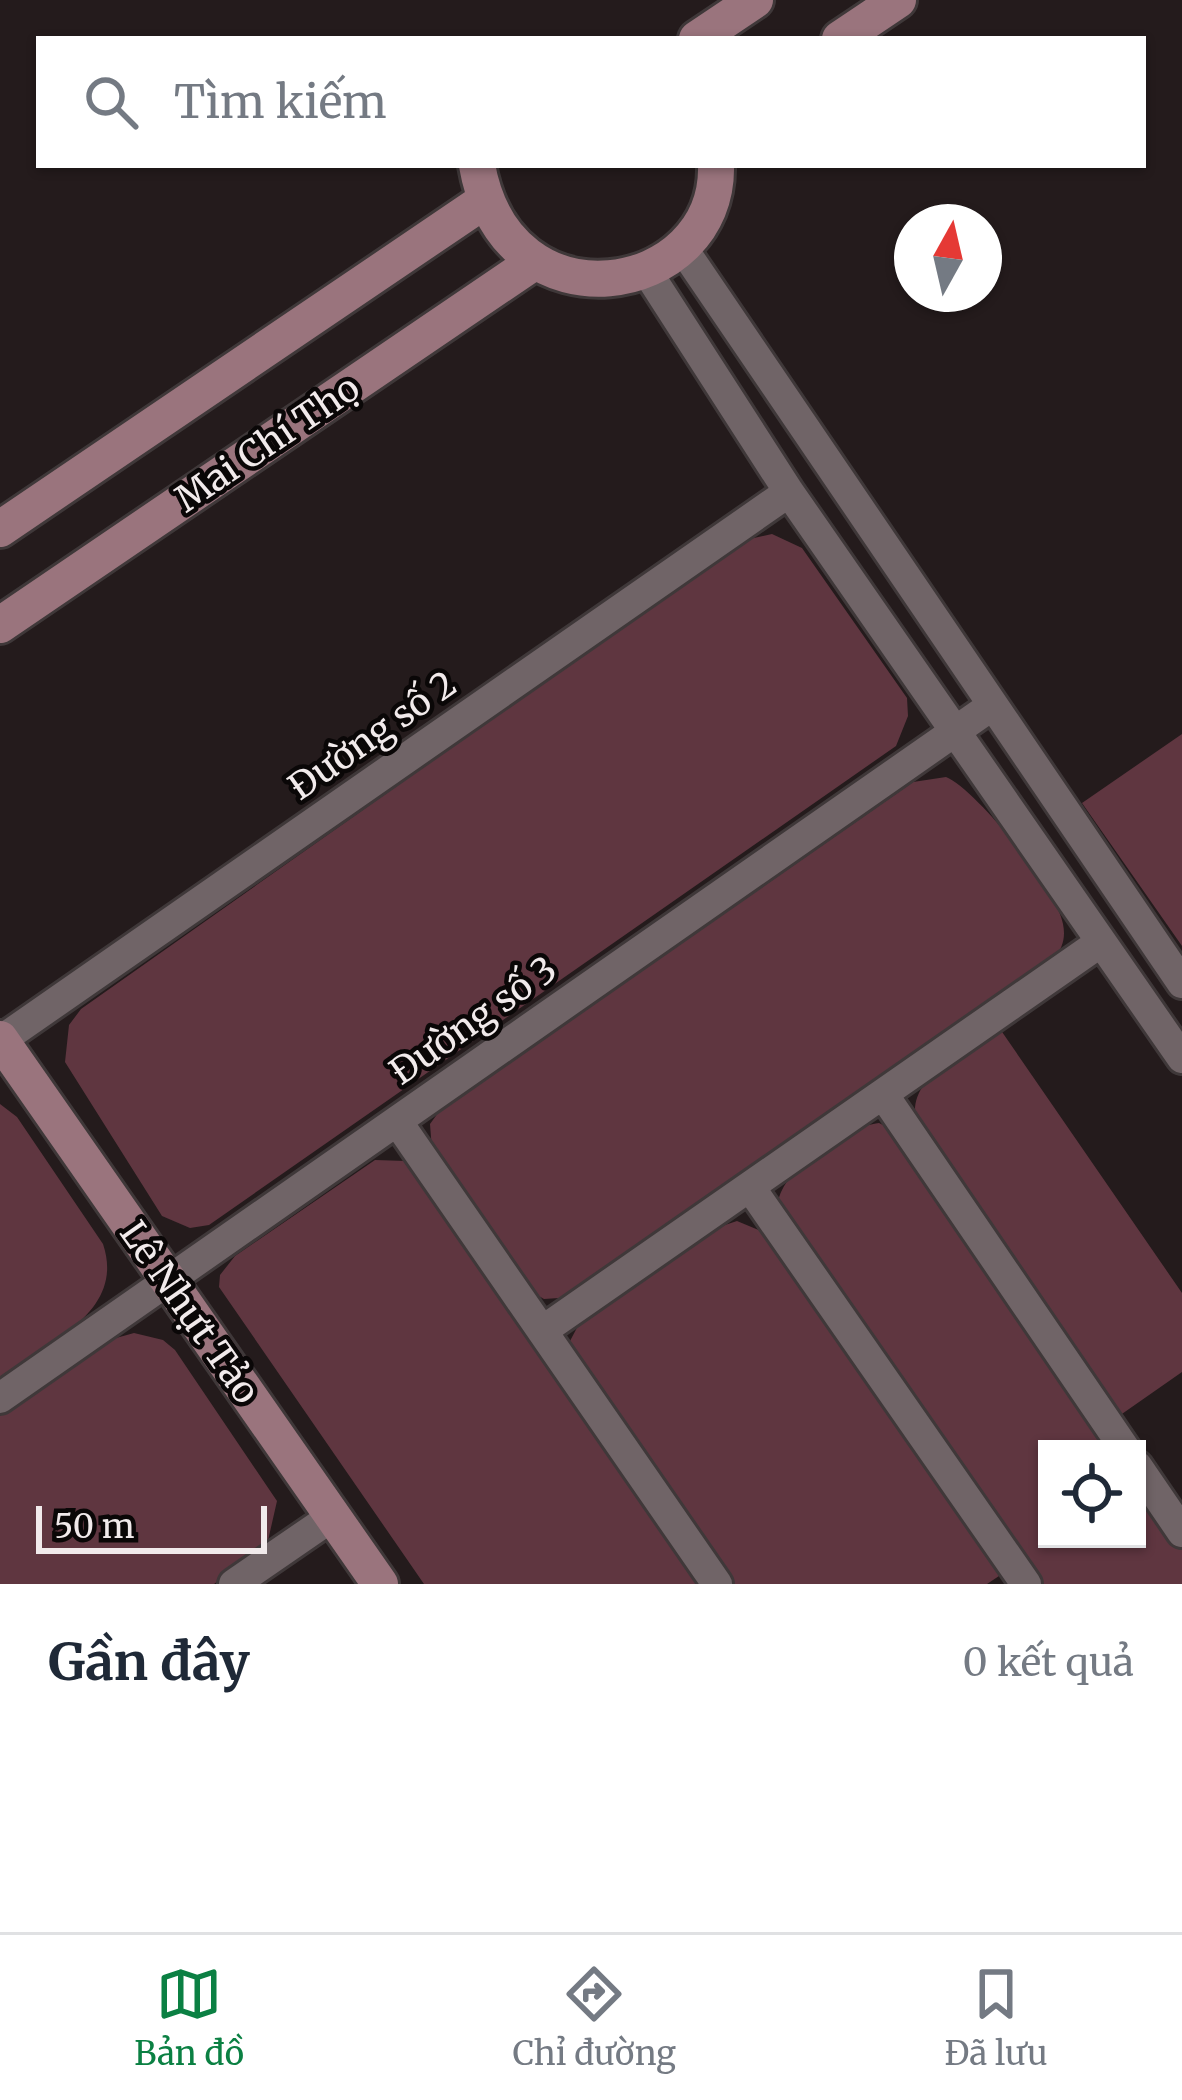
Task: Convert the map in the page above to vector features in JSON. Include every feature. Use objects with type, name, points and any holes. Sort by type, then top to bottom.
[{"type":"street","points":[[702,36],[754,0]]},
{"type":"street","points":[[844,36],[898,0]]},
{"type":"street","points":[[0,529],[480,183],[504,236],[534,262],[566,276],[602,280],[646,270],[681,246],[704,216],[715,168]]},
{"type":"street","points":[[681,246],[990,707],[1182,983]]},
{"type":"street","name":"Mai Chí Thọ","points":[[0,625],[534,262]]},
{"type":"street","points":[[646,270],[789,492],[1182,1058]]},
{"type":"street","name":"Đường số 2","points":[[0,1040],[789,492]]},
{"type":"street","name":"Đường số 3","points":[[0,1398],[990,707]]},
{"type":"street","points":[[542,1331],[1101,942]]},
{"type":"street","name":"Lê Nhựt Tảo","points":[[0,1040],[380,1584]]},
{"type":"street","points":[[883,1094],[1120,1440]]},
{"type":"street","points":[[397,1120],[717,1584]]},
{"type":"street","points":[[750,1187],[1026,1584]]},
{"type":"street","points":[[1146,1479],[1182,1532]]},
{"type":"street","points":[[234,1584],[332,1516]]},
{"type":"shaded area","points":[[772,534],[802,548],[907,698],[908,716],[896,746],[209,1225],[190,1228],[162,1216],[65,1062],[69,1025],[81,1009],[745,540]]},
{"type":"shaded area","points":[[1182,734],[1182,946],[1082,803]]},
{"type":"shaded area","points":[[946,777],[995,820],[1047,889],[1064,929],[1054,960],[574,1297],[544,1299],[530,1291],[432,1150],[430,1124],[438,1113],[913,782]]},
{"type":"shaded area","points":[[1000,1029],[1182,1293],[1182,1372],[1119,1416],[916,1119],[921,1089],[931,1077]]},
{"type":"shaded area","points":[[0,1104],[17,1117],[103,1244],[107,1268],[103,1289],[78,1323],[0,1377]]},
{"type":"shaded area","points":[[879,1123],[889,1128],[1109,1440],[1038,1440],[1038,1548],[1146,1548],[1146,1493],[1182,1545],[1182,1584],[1039,1584],[778,1203],[803,1163],[865,1126]]},
{"type":"shaded area","points":[[375,1160],[406,1161],[417,1171],[700,1584],[424,1584],[219,1287],[220,1275],[235,1256]]},
{"type":"shaded area","points":[[737,1221],[766,1233],[1002,1574],[987,1584],[732,1584],[572,1352],[570,1341],[580,1322],[722,1226]]},
{"type":"shaded area","points":[[134,1333],[163,1340],[175,1350],[277,1501],[267,1545],[214,1584],[0,1584],[0,1416],[109,1340]]}]
